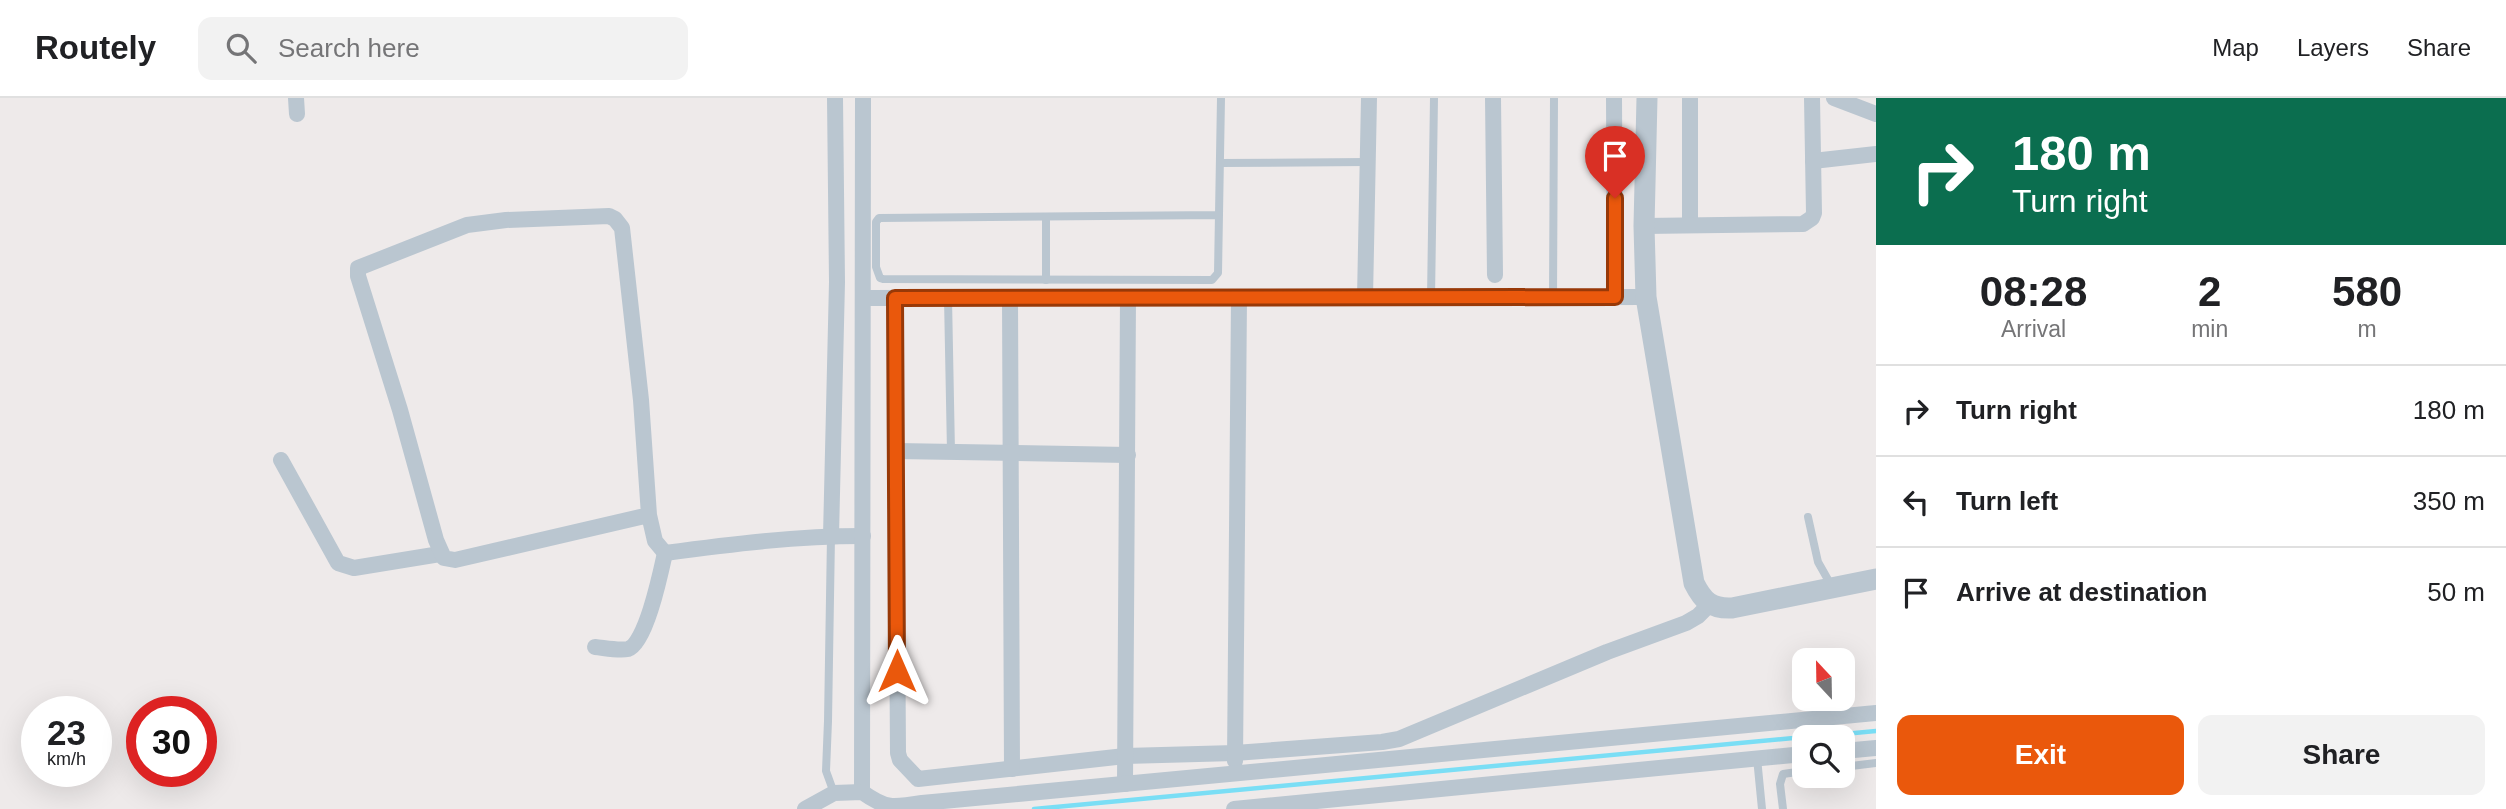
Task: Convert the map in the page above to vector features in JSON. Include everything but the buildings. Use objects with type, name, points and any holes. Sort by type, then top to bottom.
[{"type":"street","points":[[831,536],[837,282],[835,98]]},
{"type":"street","points":[[862,792],[863,98]]},
{"type":"street","points":[[1364,298],[1369,98]]},
{"type":"street","points":[[1493,98],[1495,275]]},
{"type":"street","points":[[1614,98],[1615,297]]},
{"type":"street","points":[[1647,98],[1644,226],[1646,297],[1691,570],[1700,594],[1709,605],[1732,608],[1876,579]]},
{"type":"street","points":[[1690,98],[1690,225]]},
{"type":"street","points":[[1644,226],[1809,221],[1814,213],[1812,98]]},
{"type":"street","points":[[1834,98],[1876,114]]},
{"type":"street","points":[[1813,161],[1876,154]]},
{"type":"street","points":[[649,515],[455,559],[444,558],[440,554],[400,410],[358,276],[358,268],[467,225],[506,220],[609,216],[619,223],[624,240],[641,400],[649,515],[655,541],[665,553]]},
{"type":"street","points":[[864,298],[1646,297]]},
{"type":"street","points":[[895,298],[900,760],[918,779],[1125,756],[1235,753],[1382,742],[1399,738],[1607,652],[1686,623],[1709,605]]},
{"type":"street","points":[[1010,298],[1012,769]]},
{"type":"street","points":[[1125,784],[1128,298]]},
{"type":"street","points":[[1234,774],[1239,298]]},
{"type":"street","points":[[897,451],[1129,456]]},
{"type":"street","points":[[281,460],[338,563],[354,568],[440,554]]},
{"type":"street","points":[[665,553],[746,543],[863,536]]},
{"type":"street","points":[[595,647],[626,649],[635,645],[646,620],[665,553]]},
{"type":"street","points":[[805,809],[834,793],[862,792],[878,807],[894,808],[1876,713]]},
{"type":"street","points":[[1855,750],[1876,748]]},
{"type":"street","points":[[1234,809],[1320,804],[1792,755]]},
{"type":"lane","points":[[1219,215],[878,218],[876,267],[883,279],[1212,280],[1218,272],[1220,163],[1221,98]]},
{"type":"lane","points":[[1431,298],[1434,98]]},
{"type":"lane","points":[[1553,298],[1554,98]]},
{"type":"lane","points":[[1220,163],[1367,162]]},
{"type":"lane","points":[[1045,280],[1046,217]]},
{"type":"lane","points":[[948,298],[951,452]]},
{"type":"lane","points":[[1808,517],[1818,562],[1833,587]]},
{"type":"lane","points":[[831,536],[825,771],[834,793]]},
{"type":"lane","points":[[1782,756],[1783,774],[1780,784],[1783,809]]},
{"type":"lane","points":[[1757,758],[1762,809]]},
{"type":"lane","points":[[1855,766],[1876,763]]},
{"type":"lane","points":[[1783,774],[1792,773]]},
{"type":"waterway","points":[[1855,733],[1876,731]]},
{"type":"waterway","points":[[1034,809],[1792,738]]},
{"type":"route","points":[[897,671],[895,298],[1615,297],[1615,198]]}]
